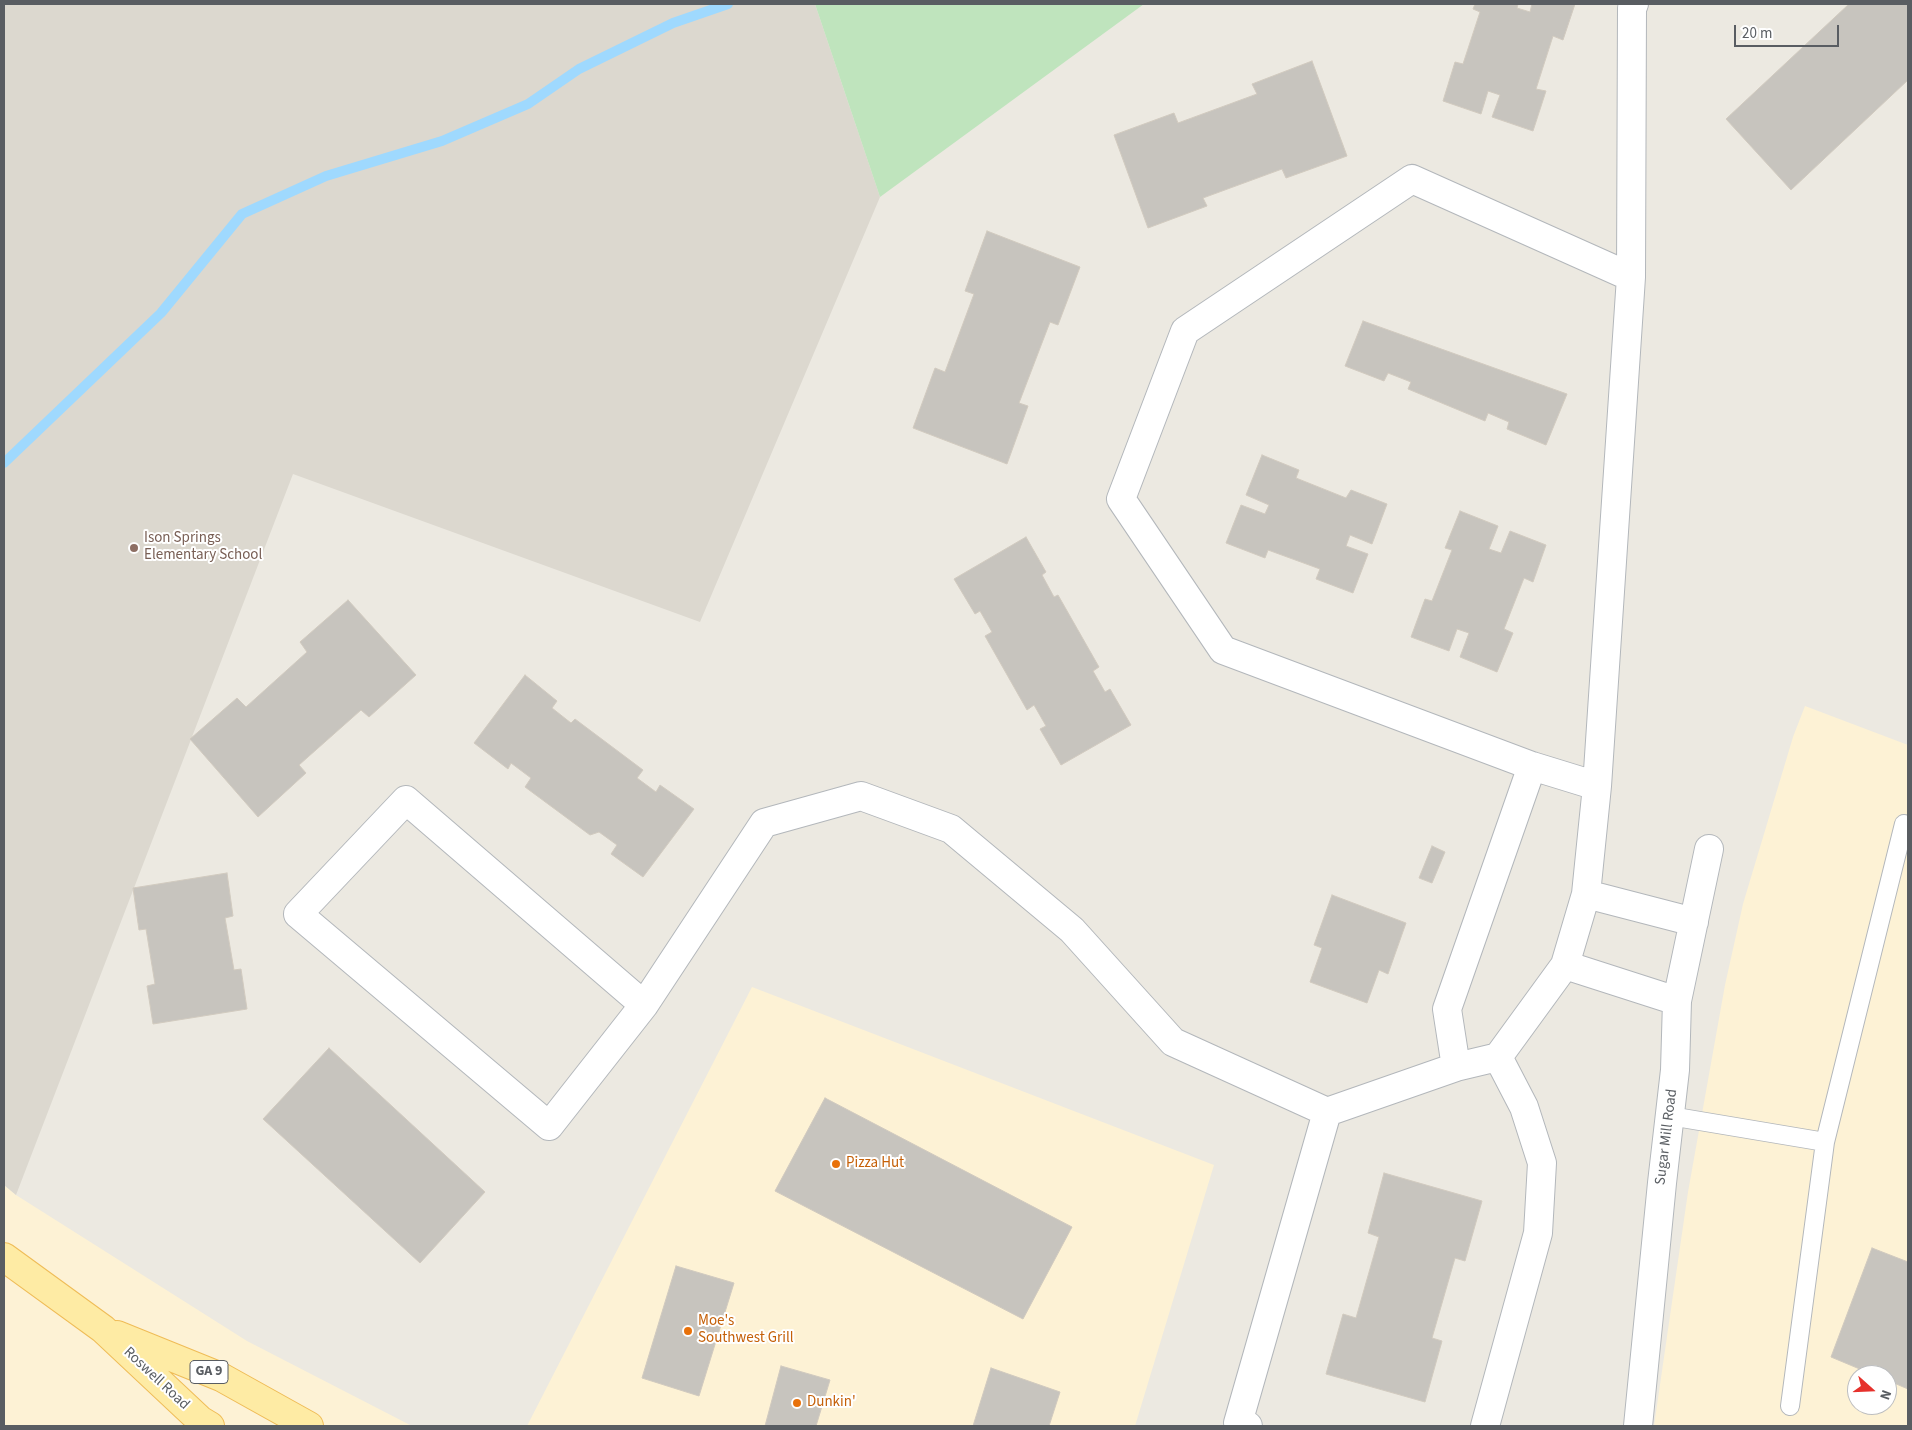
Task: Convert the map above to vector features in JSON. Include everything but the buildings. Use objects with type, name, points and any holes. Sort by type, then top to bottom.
[{"type":"main road","name":"Roswell Road","points":[[4,1257],[103,1329],[200,1420],[210,1426]]},
{"type":"main road","name":"Roswell Road","points":[[103,1329],[221,1377],[309,1426]]},
{"type":"street","points":[[644,1005],[406,800],[298,914],[549,1126],[644,1005],[764,823],[862,796],[951,829],[1072,930],[1172,1042],[1327,1112],[1456,1067],[1498,1057],[1564,965],[1586,894],[1597,786],[1631,276],[1637,5]]},
{"type":"street","points":[[1597,786],[1532,766],[1222,650],[1121,499],[1185,331],[1412,179],[1631,276]]},
{"type":"street","points":[[1456,1067],[1447,1009],[1532,766]]},
{"type":"street","name":"Sugar Mill Road","points":[[1638,1426],[1675,1070],[1677,1001],[1708,849]]},
{"type":"street","points":[[1586,894],[1694,922]]},
{"type":"street","points":[[1564,965],[1677,1001]]},
{"type":"street","points":[[1485,1426],[1538,1233],[1542,1163],[1524,1107],[1498,1057]]},
{"type":"street","points":[[1248,1426],[1238,1423],[1327,1112]]},
{"type":"lane","points":[[1790,1406],[1825,1142],[1904,824]]},
{"type":"lane","points":[[1670,1116],[1825,1142]]},
{"type":"shaded area","name":"Ison Springs Elementary School","points":[[4,4],[815,4],[880,197],[700,622],[293,474],[16,1195],[4,1185]]},
{"type":"shaded area","points":[[1805,706],[1908,745],[1908,1426],[1654,1426],[1688,1192],[1725,985],[1743,904],[1793,737]]},
{"type":"shaded area","points":[[752,987],[1214,1165],[1135,1426],[527,1426]]},
{"type":"shaded area","points":[[4,1185],[16,1195],[247,1341],[412,1426],[4,1426]]},
{"type":"green space","points":[[815,4],[1144,4],[880,197]]},
{"type":"waterway","points":[[4,463],[161,313],[242,214],[326,176],[442,141],[528,104],[579,69],[673,23],[728,4]]},
{"type":"place","name":"Ison Springs Elementary School","points":[[134,548]]},
{"type":"place","name":"Pizza Hut","points":[[836,1164]]},
{"type":"place","name":"Moe's Southwest Grill","points":[[688,1331]]},
{"type":"place","name":"Dunkin'","points":[[797,1403]]}]
